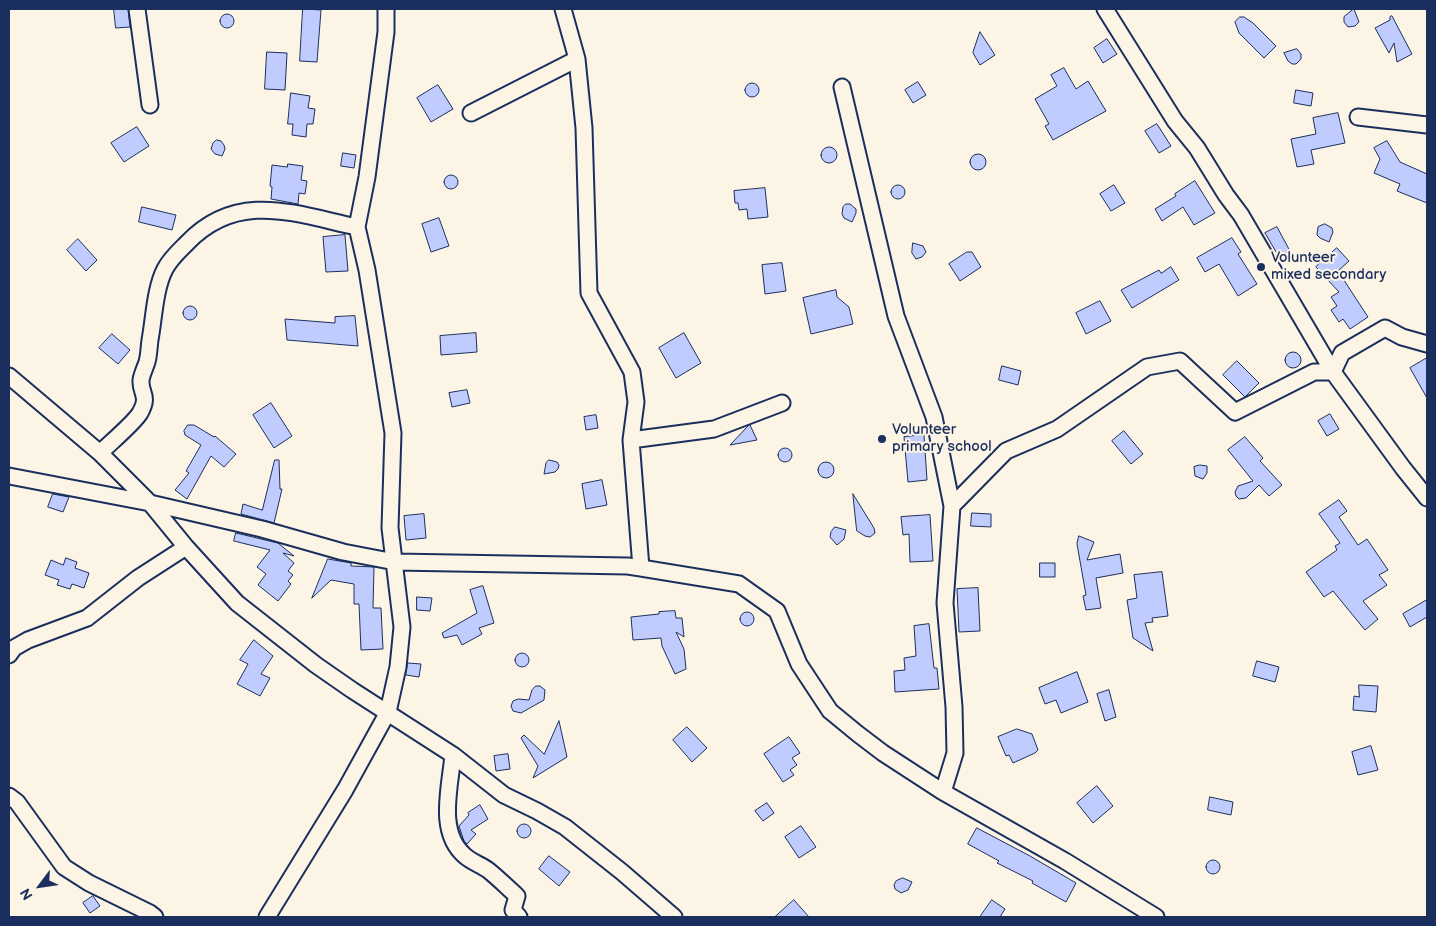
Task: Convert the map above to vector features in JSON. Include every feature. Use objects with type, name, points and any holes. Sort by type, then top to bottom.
[{"type":"street","points":[[137,9],[150,105]]},
{"type":"street","points":[[267,917],[345,790],[388,712],[398,667],[402,627],[390,528],[393,433],[367,270],[357,227],[367,177],[386,32],[386,9]]},
{"type":"street","points":[[563,9],[577,59],[584,128],[589,293],[632,372],[636,402],[631,440],[641,568]]},
{"type":"street","points":[[1105,9],[1175,121],[1197,148],[1226,195],[1241,215],[1333,372],[1427,498]]},
{"type":"street","points":[[472,113],[577,59]]},
{"type":"street","points":[[842,87],[896,316],[934,417],[952,506],[946,603],[954,707],[955,753],[944,792]]},
{"type":"street","points":[[1358,117],[1427,125]]},
{"type":"street","points":[[100,453],[139,414],[146,397],[141,381],[147,360],[162,275],[173,257],[196,233],[217,220],[239,212],[257,209],[272,209],[357,227]]},
{"type":"street","points":[[1333,372],[1342,353],[1384,328],[1402,337],[1427,344]]},
{"type":"street","points":[[952,506],[1006,450],[1057,429],[1147,368],[1180,362],[1235,412],[1314,372],[1333,372]]},
{"type":"street","points":[[9,376],[100,453],[150,503],[186,547],[237,603],[316,665],[453,755],[504,795],[565,827],[622,872],[674,917]]},
{"type":"street","points":[[631,440],[714,429],[782,403]]},
{"type":"street","points":[[9,476],[150,503],[262,528],[342,552],[395,562],[628,566],[739,584],[777,611],[800,664],[830,711],[883,753],[944,792],[1065,861],[1156,917]]},
{"type":"street","points":[[9,655],[14,648],[28,640],[87,618],[138,578],[186,547]]},
{"type":"street","points":[[453,755],[447,816],[449,832],[456,848],[467,858],[486,869],[517,896],[513,910],[519,917]]},
{"type":"street","points":[[9,796],[17,802],[64,866],[89,883],[155,917]]},
{"type":"building","points":[[114,9],[128,9],[130,27],[116,28]]},
{"type":"building","points":[[303,9],[321,10],[317,62],[300,61]]},
{"type":"building","points":[[1354,9],[1359,22],[1355,26],[1348,27],[1344,22],[1344,17]]},
{"type":"building","points":[[224,14],[230,14],[234,21],[230,28],[224,28],[220,24],[220,18]]},
{"type":"building","points":[[1392,16],[1412,54],[1397,62],[1394,43],[1389,53],[1375,28],[1390,20]]},
{"type":"building","points":[[1240,17],[1244,17],[1253,23],[1276,46],[1264,58],[1239,33],[1235,22]]},
{"type":"building","points":[[980,32],[995,55],[980,65],[973,53]]},
{"type":"building","points":[[1107,39],[1117,54],[1103,63],[1094,48]]},
{"type":"building","points":[[1297,49],[1301,54],[1301,59],[1296,64],[1292,64],[1284,53]]},
{"type":"building","points":[[267,52],[287,53],[285,90],[265,89]]},
{"type":"building","points":[[1064,68],[1076,89],[1088,81],[1106,111],[1053,140],[1045,126],[1049,124],[1035,99],[1057,86],[1051,75]]},
{"type":"building","points":[[918,82],[926,95],[913,103],[905,90]]},
{"type":"building","points":[[752,83],[757,85],[759,90],[757,95],[752,97],[747,95],[745,90],[747,85]]},
{"type":"building","points":[[438,85],[453,109],[431,122],[417,98]]},
{"type":"building","points":[[1296,90],[1313,93],[1311,106],[1294,103]]},
{"type":"building","points":[[291,93],[310,96],[308,108],[315,109],[313,124],[307,124],[306,137],[292,135],[293,124],[288,124]]},
{"type":"building","points":[[1338,113],[1345,143],[1311,150],[1314,164],[1297,167],[1291,139],[1316,134],[1313,118]]},
{"type":"building","points":[[1157,124],[1171,146],[1159,153],[1145,131]]},
{"type":"building","points":[[137,127],[149,146],[124,162],[111,143]]},
{"type":"building","points":[[217,140],[221,141],[224,145],[225,149],[222,156],[215,154],[211,149],[213,143]]},
{"type":"building","points":[[1387,141],[1400,162],[1427,174],[1427,203],[1397,191],[1400,184],[1374,173],[1380,159],[1374,148]]},
{"type":"building","points":[[829,147],[835,149],[837,155],[835,161],[829,163],[823,161],[821,155],[823,149]]},
{"type":"building","points":[[343,153],[356,155],[354,168],[341,166]]},
{"type":"building","points":[[978,154],[984,156],[986,162],[984,168],[978,170],[972,168],[970,162],[972,156]]},
{"type":"building","points":[[288,164],[303,166],[301,180],[307,181],[305,194],[299,193],[298,204],[271,199],[272,165],[287,167]]},
{"type":"building","points":[[451,175],[456,177],[458,182],[456,187],[451,189],[446,187],[444,182],[446,177]]},
{"type":"building","points":[[1195,181],[1215,213],[1194,225],[1183,207],[1162,221],[1155,209]]},
{"type":"building","points":[[898,185],[903,187],[905,192],[903,197],[898,199],[893,197],[891,192],[893,187]]},
{"type":"building","points":[[1114,185],[1125,203],[1111,211],[1100,194]]},
{"type":"building","points":[[765,188],[768,217],[748,219],[747,209],[739,210],[738,203],[735,203],[734,191]]},
{"type":"building","points":[[846,204],[850,204],[856,209],[852,222],[844,218],[842,214],[843,207]]},
{"type":"building","points":[[142,207],[176,215],[172,230],[139,222]]},
{"type":"building","points":[[439,218],[449,246],[431,252],[422,224]]},
{"type":"building","points":[[1325,224],[1332,228],[1333,232],[1329,242],[1317,235],[1318,227]]},
{"type":"building","points":[[1277,227],[1290,251],[1279,257],[1265,233]]},
{"type":"building","points":[[345,235],[348,271],[326,272],[323,237]]},
{"type":"building","points":[[1232,238],[1241,252],[1238,254],[1257,284],[1238,296],[1219,264],[1205,272],[1197,258]]},
{"type":"building","points":[[78,239],[97,260],[86,271],[67,250]]},
{"type":"building","points":[[913,243],[923,246],[926,252],[922,257],[916,259],[912,253]]},
{"type":"building","points":[[1337,248],[1349,261],[1338,271],[1368,317],[1350,329],[1343,319],[1339,322],[1331,310],[1337,306],[1331,297],[1339,292],[1316,267]]},
{"type":"building","points":[[967,252],[972,252],[981,267],[960,281],[949,264]]},
{"type":"building","points":[[782,263],[786,291],[765,294],[762,265]]},
{"type":"building","points":[[1171,267],[1179,280],[1132,308],[1121,290],[1159,270],[1161,273]]},
{"type":"building","points":[[836,290],[837,297],[849,307],[853,324],[811,334],[803,298]]},
{"type":"building","points":[[1100,301],[1111,321],[1086,334],[1076,313]]},
{"type":"building","points":[[190,306],[195,308],[197,313],[195,318],[190,320],[185,318],[183,313],[185,308]]},
{"type":"building","points":[[355,316],[358,346],[287,340],[285,319],[335,323],[335,317]]},
{"type":"building","points":[[476,333],[477,352],[441,355],[440,336]]},
{"type":"building","points":[[684,333],[701,363],[676,378],[659,348]]},
{"type":"building","points":[[112,334],[130,350],[118,364],[99,348]]},
{"type":"building","points":[[1293,352],[1301,360],[1293,368],[1285,360]]},
{"type":"building","points":[[1427,358],[1427,398],[1410,368]]},
{"type":"building","points":[[1237,361],[1259,383],[1245,397],[1223,375]]},
{"type":"building","points":[[1002,366],[1021,371],[1018,385],[999,380]]},
{"type":"building","points":[[467,390],[470,403],[452,407],[449,393]]},
{"type":"building","points":[[271,403],[292,436],[274,448],[253,415]]},
{"type":"building","points":[[1330,414],[1339,429],[1327,436],[1318,421]]},
{"type":"building","points":[[596,415],[598,428],[586,430],[584,417]]},
{"type":"building","points":[[188,425],[194,425],[215,436],[236,454],[224,467],[211,456],[187,499],[175,490],[189,473],[186,471],[201,445],[185,435],[184,431]]},
{"type":"building","points":[[750,425],[757,440],[730,445],[748,426]]},
{"type":"building","points":[[1124,431],[1143,454],[1131,464],[1112,441]]},
{"type":"building","points":[[924,435],[927,480],[908,482],[904,437]]},
{"type":"building","points":[[1245,437],[1263,458],[1260,461],[1282,485],[1269,496],[1259,485],[1246,498],[1239,499],[1236,496],[1235,492],[1238,486],[1253,481],[1228,450]]},
{"type":"building","points":[[785,448],[790,450],[792,455],[790,460],[785,462],[780,460],[778,455],[780,450]]},
{"type":"building","points":[[275,460],[279,460],[280,489],[282,489],[274,523],[241,514],[243,504],[262,510]]},
{"type":"building","points":[[549,460],[557,462],[559,465],[558,469],[555,472],[544,474],[546,463]]},
{"type":"building","points":[[826,462],[834,470],[826,478],[818,470]]},
{"type":"building","points":[[1200,465],[1207,466],[1207,473],[1203,479],[1195,476],[1194,467]]},
{"type":"building","points":[[602,480],[607,505],[586,509],[582,484]]},
{"type":"building","points":[[53,494],[69,497],[63,512],[48,507]]},
{"type":"building","points":[[853,494],[874,528],[875,533],[870,537],[857,531]]},
{"type":"building","points":[[1339,500],[1347,511],[1339,517],[1358,545],[1367,539],[1388,570],[1379,575],[1387,585],[1363,601],[1378,619],[1365,630],[1333,591],[1324,597],[1306,572],[1337,550],[1335,546],[1340,543],[1319,514]]},
{"type":"building","points":[[972,513],[991,514],[991,527],[971,526]]},
{"type":"building","points":[[424,514],[426,538],[406,540],[404,516]]},
{"type":"building","points":[[930,515],[933,561],[910,562],[909,534],[903,535],[901,517]]},
{"type":"building","points":[[835,527],[846,530],[844,539],[837,545],[830,537]]},
{"type":"building","points":[[236,533],[278,543],[294,556],[283,553],[294,563],[288,571],[293,575],[288,581],[291,584],[278,601],[258,585],[266,574],[257,567],[270,550],[234,541]]},
{"type":"building","points":[[1079,536],[1094,542],[1087,560],[1120,554],[1123,573],[1096,578],[1101,608],[1086,610],[1083,596],[1086,595],[1077,544]]},
{"type":"building","points":[[66,558],[77,562],[75,568],[89,573],[84,588],[72,584],[70,589],[57,585],[59,580],[45,575],[51,560],[63,565]]},
{"type":"building","points":[[328,559],[351,563],[351,566],[374,567],[373,608],[381,608],[383,649],[361,650],[359,604],[354,604],[354,584],[331,580],[312,598]]},
{"type":"building","points":[[1040,563],[1055,563],[1055,577],[1040,577]]},
{"type":"building","points":[[1162,572],[1168,616],[1152,618],[1153,622],[1145,623],[1153,651],[1133,638],[1127,600],[1137,598],[1134,575]]},
{"type":"building","points":[[483,586],[494,623],[479,628],[482,634],[462,645],[457,635],[444,638],[442,633],[477,613],[470,590]]},
{"type":"building","points":[[978,588],[980,631],[959,632],[957,589]]},
{"type":"building","points":[[417,597],[432,598],[430,611],[417,610]]},
{"type":"building","points":[[1427,600],[1427,617],[1410,627],[1403,614]]},
{"type":"building","points":[[675,611],[676,618],[682,618],[684,637],[676,632],[684,649],[686,669],[675,674],[662,646],[661,638],[633,640],[631,617]]},
{"type":"building","points":[[747,612],[752,614],[754,619],[752,624],[747,626],[742,624],[740,619],[742,614]]},
{"type":"building","points":[[929,624],[934,668],[937,668],[939,689],[895,692],[894,671],[905,670],[904,658],[916,656],[914,626]]},
{"type":"building","points":[[254,640],[273,656],[261,674],[270,678],[260,696],[237,684],[248,664],[240,660]]},
{"type":"building","points":[[519,653],[525,653],[529,660],[525,667],[519,667],[515,663],[515,657]]},
{"type":"building","points":[[1257,661],[1279,667],[1275,682],[1253,676]]},
{"type":"building","points":[[408,663],[421,664],[419,677],[406,675]]},
{"type":"building","points":[[1077,672],[1088,702],[1061,713],[1056,700],[1045,704],[1039,688]]},
{"type":"building","points":[[1359,685],[1378,686],[1376,712],[1353,710],[1354,696],[1359,697]]},
{"type":"building","points":[[536,686],[540,686],[545,690],[544,700],[521,713],[513,711],[511,706],[513,701],[518,699],[529,700],[532,690]]},
{"type":"building","points":[[1109,690],[1116,717],[1105,721],[1097,694]]},
{"type":"building","points":[[559,721],[567,757],[533,778],[538,766],[521,738],[524,735],[544,754]]},
{"type":"building","points":[[687,727],[707,748],[692,762],[673,740]]},
{"type":"building","points":[[1017,729],[1032,734],[1038,750],[1013,763],[1009,755],[1006,756],[998,737]]},
{"type":"building","points":[[789,737],[800,753],[792,758],[797,765],[790,770],[794,775],[783,782],[764,754]]},
{"type":"building","points":[[1371,746],[1378,770],[1358,775],[1352,752]]},
{"type":"building","points":[[508,754],[510,769],[496,771],[494,756]]},
{"type":"building","points":[[1097,786],[1113,806],[1093,823],[1077,803]]},
{"type":"building","points":[[1210,797],[1233,802],[1231,815],[1208,810]]},
{"type":"building","points":[[767,803],[774,813],[763,821],[755,811]]},
{"type":"building","points":[[480,805],[488,819],[471,830],[476,834],[467,844],[464,841],[459,826],[469,815],[468,813]]},
{"type":"building","points":[[521,824],[527,824],[531,831],[527,838],[521,838],[517,834],[517,828]]},
{"type":"building","points":[[801,826],[816,847],[799,858],[785,837]]},
{"type":"building","points":[[977,828],[1076,883],[1066,902],[1032,883],[1033,881],[997,863],[999,861],[968,844]]},
{"type":"building","points":[[549,856],[570,872],[559,886],[539,869]]},
{"type":"building","points":[[1210,860],[1216,860],[1220,867],[1216,874],[1210,874],[1206,870],[1206,864]]},
{"type":"building","points":[[903,878],[912,882],[908,890],[901,893],[895,889],[894,885],[896,881]]},
{"type":"building","points":[[93,896],[100,906],[90,913],[83,903]]},
{"type":"building","points":[[794,900],[809,917],[775,917]]},
{"type":"building","points":[[992,900],[1005,909],[1000,917],[980,917]]},
{"type":"place","name":"Volunteer mixed secondary","points":[[1261,267]]},
{"type":"place","name":"Volunteer primary school","points":[[882,439]]}]
